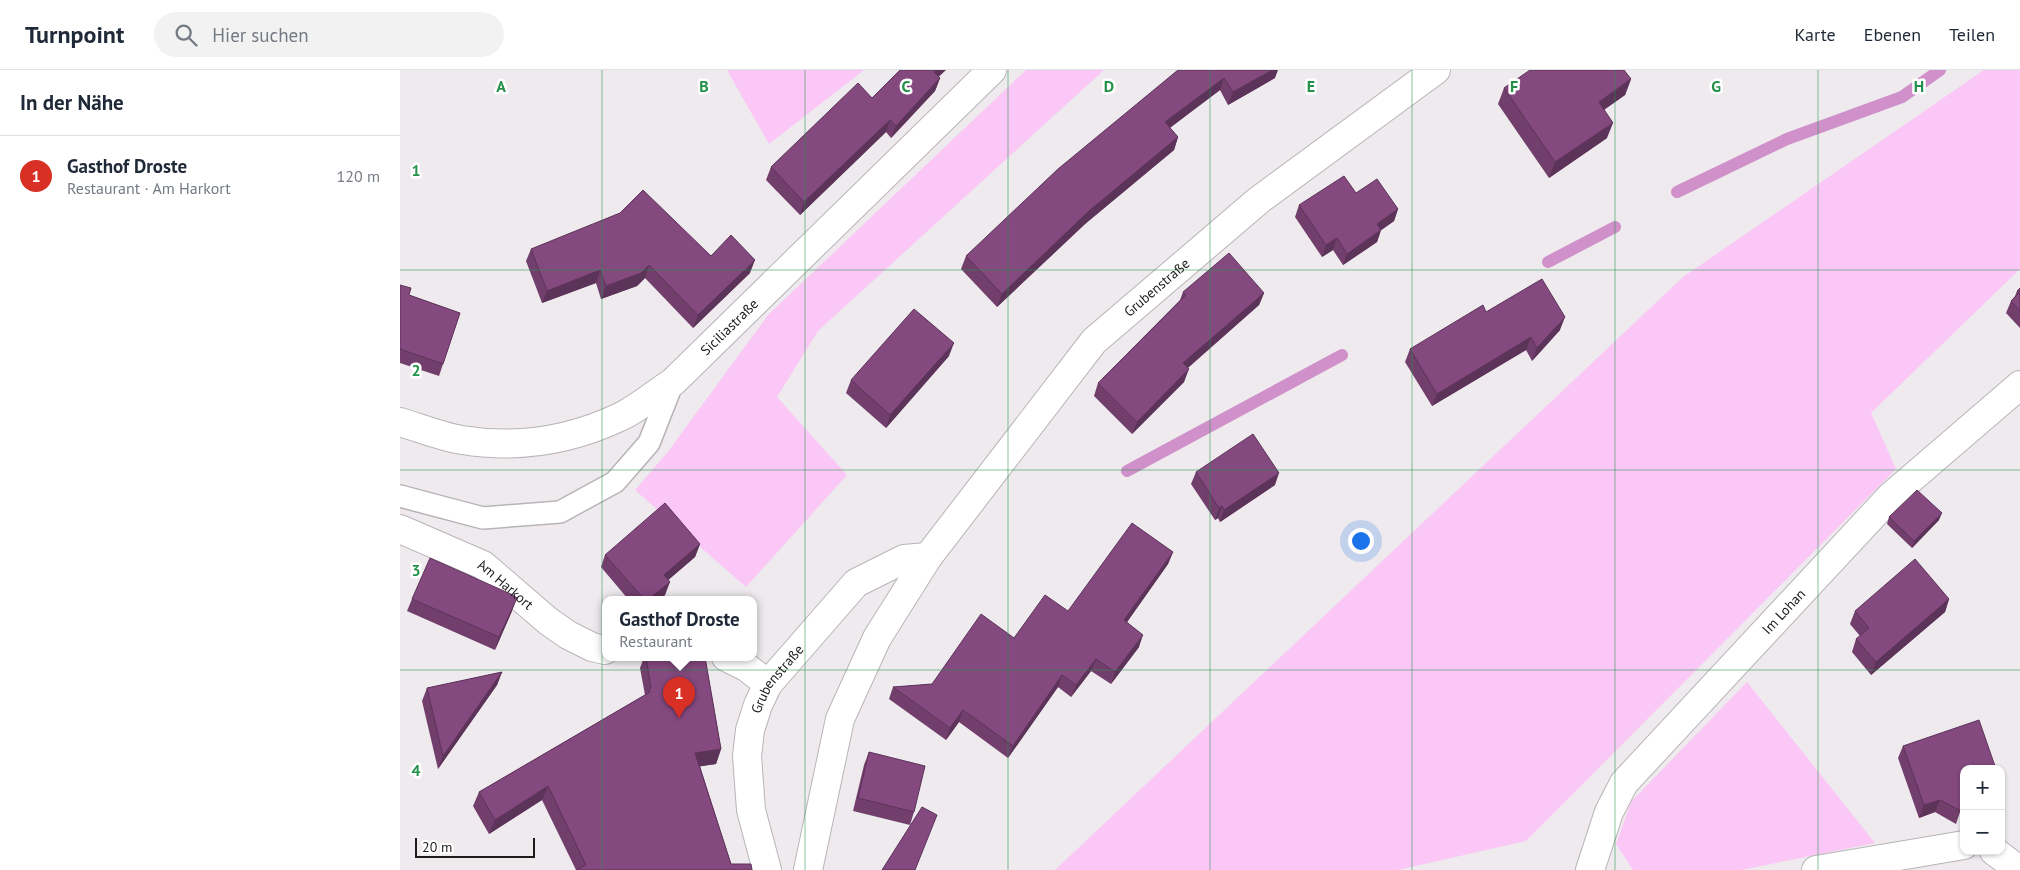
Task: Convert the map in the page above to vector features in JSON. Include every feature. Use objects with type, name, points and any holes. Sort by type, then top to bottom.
[{"type":"street","name":"Siciliastraße","points":[[400,422],[460,440],[498,444],[535,442],[583,432],[623,415],[673,382],[992,70]]},
{"type":"street","name":"Grubenstraße","points":[[808,870],[840,719],[877,638],[928,558],[1094,341],[1259,200],[1436,70]]},
{"type":"street","name":"Im Lohan","points":[[1590,870],[1609,812],[1624,783],[1890,496],[2020,385]]},
{"type":"street","name":"Am Harkort","points":[[400,529],[483,565],[555,626],[584,643],[602,649]]},
{"type":"street","name":"Grubenstraße","points":[[767,870],[751,810],[747,756],[750,730],[758,705],[768,684],[856,583],[904,559],[928,558]]},
{"type":"street","points":[[734,661],[746,667],[768,684]]},
{"type":"street","points":[[1816,870],[1960,846]]},
{"type":"street","points":[[1999,855],[2019,870]]},
{"type":"lane","points":[[400,496],[483,518],[560,512],[615,482],[649,443],[673,382]]},
{"type":"shaded area","points":[[727,70],[864,70],[769,144]]},
{"type":"shaded area","points":[[1026,70],[1104,70],[818,331],[777,397],[847,475],[746,587],[635,490],[667,453],[768,315]]},
{"type":"shaded area","points":[[1984,70],[2020,70],[2020,269],[1871,413],[1896,469],[1526,841],[1398,870],[1055,870],[1683,277]]},
{"type":"shaded area","points":[[1747,682],[1875,843],[1741,870],[1633,870],[1616,844],[1631,802]]},
{"type":"building","points":[[900,70],[936,70],[934,72],[940,78],[896,126],[890,120],[804,202],[771,167],[858,83],[872,98]]},
{"type":"building","points":[[1178,70],[1272,70],[1233,92],[1224,78],[1165,122],[1178,137],[1089,211],[1002,294],[966,256],[1058,169]]},
{"type":"building","points":[[1530,70],[1624,70],[1631,79],[1599,102],[1613,123],[1555,162],[1504,88]]},
{"type":"building","points":[[1344,176],[1356,193],[1377,179],[1398,209],[1377,224],[1381,230],[1347,254],[1337,238],[1326,245],[1299,205]]},
{"type":"building","points":[[643,190],[711,256],[731,235],[755,260],[698,315],[649,265],[641,273],[606,286],[600,270],[547,291],[531,249],[620,213]]},
{"type":"building","points":[[1229,253],[1264,293],[1183,363],[1189,369],[1137,422],[1098,383],[1186,295],[1183,292]]},
{"type":"building","points":[[1542,279],[1565,317],[1537,348],[1531,337],[1437,394],[1410,349],[1483,305],[1486,312]]},
{"type":"building","points":[[400,285],[411,288],[409,295],[460,313],[443,364],[400,349]]},
{"type":"building","points":[[2020,288],[2020,311],[2011,301],[2019,293],[2017,291]]},
{"type":"building","points":[[914,309],[954,343],[890,415],[851,380]]},
{"type":"building","points":[[1253,434],[1279,473],[1224,510],[1222,506],[1219,508],[1196,472]]},
{"type":"building","points":[[1917,490],[1942,513],[1914,541],[1889,517]]},
{"type":"building","points":[[665,503],[700,544],[664,575],[670,582],[653,596],[641,596],[605,555]]},
{"type":"building","points":[[1132,523],[1173,552],[1124,620],[1143,635],[1115,672],[1096,659],[1076,685],[1062,675],[1013,746],[963,710],[950,728],[893,687],[932,684],[981,614],[1014,638],[1045,595],[1068,611]]},
{"type":"building","points":[[430,558],[517,598],[499,637],[412,599]]},
{"type":"building","points":[[1915,559],[1949,599],[1876,662],[1856,639],[1869,628],[1855,611]]},
{"type":"building","points":[[647,661],[706,661],[721,749],[695,753],[731,864],[751,864],[752,870],[576,870],[586,865],[548,786],[495,820],[479,792],[650,692]]},
{"type":"building","points":[[502,672],[443,756],[427,688]]},
{"type":"building","points":[[1979,720],[1995,765],[1960,765],[1960,810],[1940,800],[1924,805],[1903,746]]},
{"type":"building","points":[[869,752],[925,766],[914,812],[858,798]]},
{"type":"building","points":[[922,807],[937,815],[915,870],[882,870]]},
{"type":"waterway","points":[[1677,192],[1787,139],[1902,97],[1940,70]]},
{"type":"waterway","points":[[1548,262],[1615,227]]},
{"type":"waterway","points":[[1127,471],[1342,355]]},
{"type":"place","name":"Gasthof Droste","points":[[679,718]]}]
